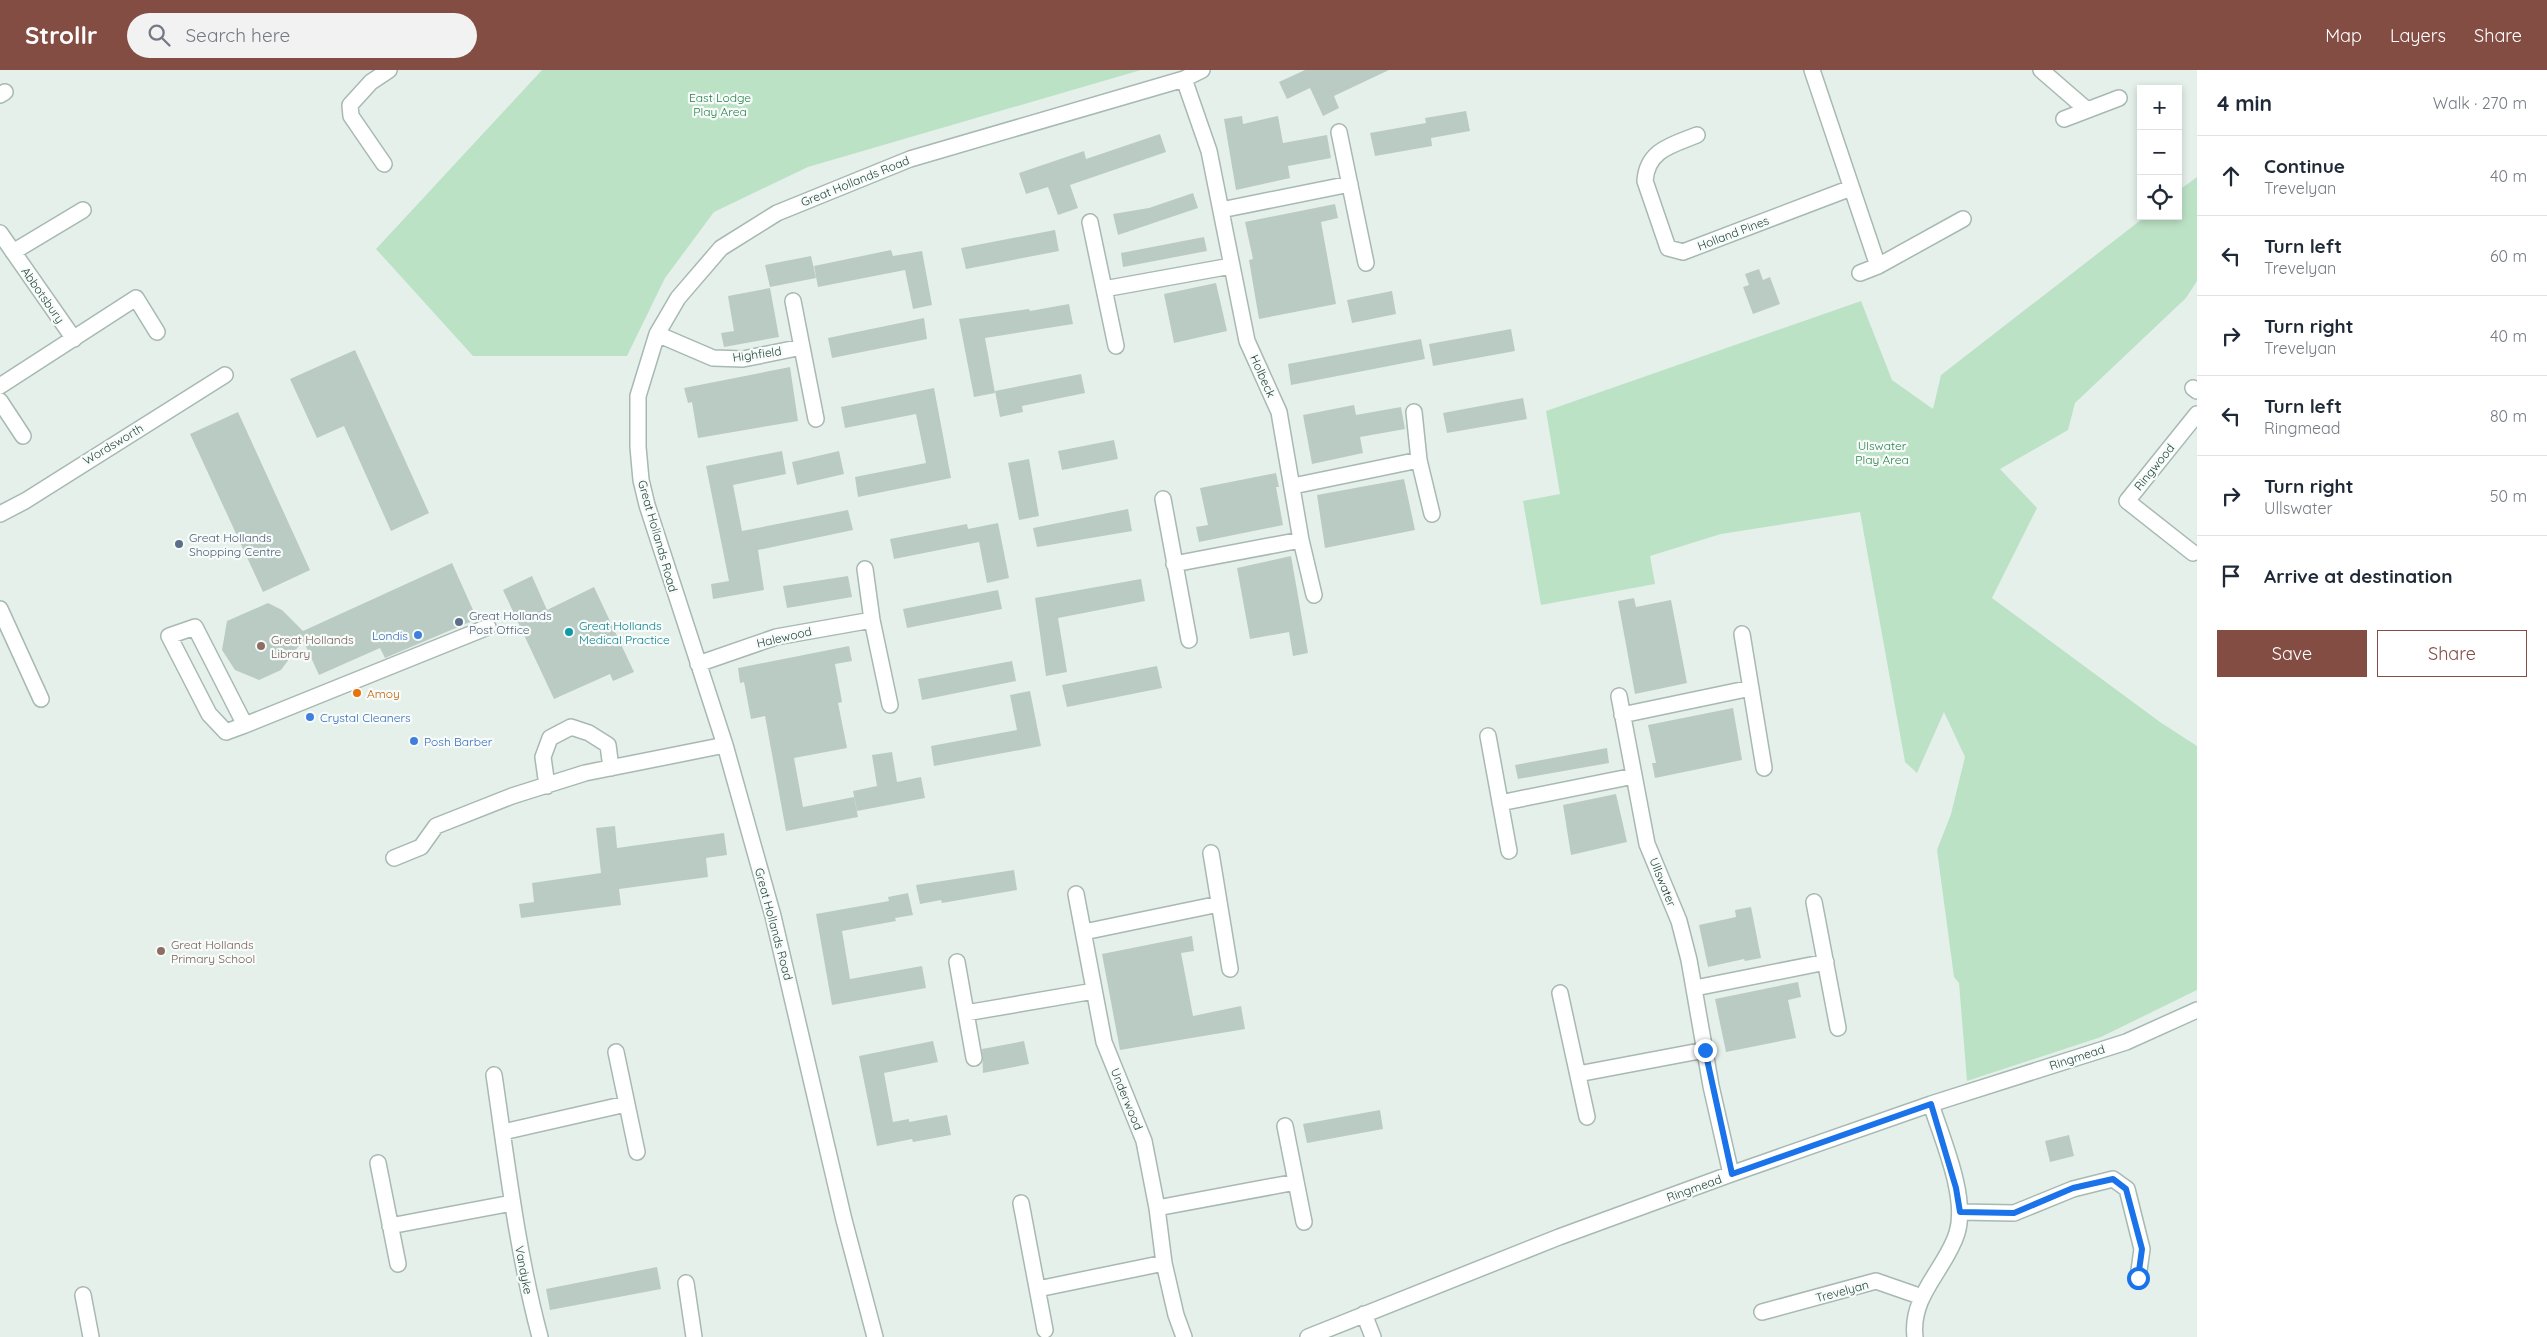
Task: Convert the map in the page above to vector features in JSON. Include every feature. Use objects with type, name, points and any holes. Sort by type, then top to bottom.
[{"type":"street","points":[[384,164],[351,116],[350,105],[370,82],[389,70]]},
{"type":"street","name":"Great Hollands Road","points":[[875,1337],[844,1220],[783,954],[725,745],[662,558],[641,480],[638,447],[638,396],[657,334],[678,298],[721,248],[777,213],[910,159],[1184,79],[1202,70]]},
{"type":"street","points":[[1812,70],[1878,266]]},
{"type":"street","points":[[2041,70],[2086,109]]},
{"type":"street","name":"Holbeck","points":[[1184,79],[1209,151],[1247,341],[1279,412],[1301,540],[1314,595]]},
{"type":"street","points":[[2064,119],[2118,98]]},
{"type":"street","points":[[1339,132],[1366,263]]},
{"type":"street","name":"Holland Pines","points":[[1697,135],[1660,150],[1652,157],[1646,174],[1645,181],[1668,248],[1683,252],[1851,188]]},
{"type":"street","points":[[1221,210],[1350,184]]},
{"type":"street","points":[[13,252],[83,210]]},
{"type":"street","points":[[1860,273],[1878,266],[1963,219]]},
{"type":"street","points":[[1090,222],[1116,346]]},
{"type":"street","name":"Abbotsbury","points":[[0,233],[74,339]]},
{"type":"street","points":[[1104,289],[1231,266]]},
{"type":"street","points":[[0,386],[136,298],[158,332]]},
{"type":"street","points":[[793,301],[816,419]]},
{"type":"street","name":"Highfield","points":[[657,334],[714,358],[743,359],[802,347]]},
{"type":"street","name":"Wordsworth","points":[[0,514],[226,375]]},
{"type":"street","points":[[0,401],[23,436]]},
{"type":"street","points":[[1414,412],[1419,460],[1432,514]]},
{"type":"street","name":"Ringwood","points":[[2193,553],[2127,501],[2197,414]]},
{"type":"street","points":[[1293,486],[1419,460]]},
{"type":"street","points":[[1163,499],[1188,640]]},
{"type":"street","points":[[1174,564],[1301,540]]},
{"type":"street","points":[[865,569],[872,620],[890,705]]},
{"type":"street","points":[[0,608],[4,628],[41,699]]},
{"type":"street","name":"Halewood","points":[[698,664],[776,637],[872,620]]},
{"type":"street","points":[[245,725],[195,627],[169,636],[209,714],[226,732],[245,725],[392,668],[488,627]]},
{"type":"street","points":[[1742,634],[1764,768]]},
{"type":"street","points":[[1622,714],[1751,688]]},
{"type":"street","name":"Ullswater","points":[[1619,696],[1647,844],[1679,921],[1695,988],[1705,1050],[1732,1174]]},
{"type":"street","points":[[546,786],[543,757],[550,738],[571,726],[590,733],[608,745],[611,768]]},
{"type":"street","points":[[1488,736],[1509,851]]},
{"type":"street","points":[[394,858],[421,847],[436,826],[512,796],[585,773],[725,745]]},
{"type":"street","points":[[1500,803],[1634,776]]},
{"type":"street","points":[[1211,854],[1230,969]]},
{"type":"street","name":"Underwood","points":[[1076,894],[1104,1042],[1144,1141],[1157,1208],[1164,1263],[1176,1315],[1184,1337]]},
{"type":"street","points":[[1814,902],[1838,1028]]},
{"type":"street","points":[[1084,932],[1219,904]]},
{"type":"street","points":[[957,962],[974,1058]]},
{"type":"street","points":[[1695,988],[1826,962]]},
{"type":"street","points":[[966,1013],[1094,991]]},
{"type":"street","points":[[1560,993],[1587,1117]]},
{"type":"street","name":"Ringmead","points":[[1308,1337],[1559,1237],[1931,1104],[2126,1042],[2197,1010]]},
{"type":"street","points":[[1578,1074],[1705,1050]]},
{"type":"street","points":[[616,1052],[636,1152]]},
{"type":"street","name":"Vandyke","points":[[494,1075],[512,1203],[528,1295],[540,1337]]},
{"type":"street","points":[[503,1132],[626,1104]]},
{"type":"street","points":[[1915,1337],[1914,1328],[1922,1297],[1956,1234],[1960,1212],[1956,1188],[1931,1104]]},
{"type":"street","points":[[1285,1126],[1304,1222]]},
{"type":"street","points":[[378,1163],[398,1264]]},
{"type":"street","points":[[1960,1212],[2014,1213],[2073,1188],[2113,1179],[2126,1189],[2142,1249],[2138,1278]]},
{"type":"street","points":[[1157,1208],[1296,1182]]},
{"type":"street","points":[[390,1226],[512,1203]]},
{"type":"street","points":[[1021,1203],[1044,1330]]},
{"type":"street","points":[[1038,1289],[1164,1263]]},
{"type":"street","name":"Trevelyan","points":[[1762,1312],[1876,1281],[1922,1297]]},
{"type":"street","points":[[686,1282],[694,1337]]},
{"type":"street","points":[[83,1295],[89,1337]]},
{"type":"street","points":[[1364,1314],[1373,1337]]},
{"type":"green space","name":"East Lodge Play Area","points":[[542,70],[1141,70],[808,167],[714,212],[665,278],[627,356],[473,356],[376,249]]},
{"type":"green space","name":"Ulswater Play Area","points":[[2197,177],[2197,281],[2186,298],[2075,403],[2068,430],[2000,469],[2037,508],[1992,598],[2160,722],[2197,746],[2197,990],[2101,1037],[1967,1081],[1959,983],[1954,977],[1937,850],[1951,814],[1965,757],[1944,712],[1917,773],[1905,762],[1860,512],[1721,534],[1650,556],[1655,584],[1541,605],[1523,501],[1560,494],[1546,411],[1861,301],[1892,380],[1933,409],[1941,375],[2141,220],[2182,220],[2182,188]]},
{"type":"building","points":[[1305,70],[1389,70],[1334,96],[1339,108],[1323,116],[1310,88],[1287,99],[1279,82]]},
{"type":"building","points":[[1466,111],[1470,131],[1431,138],[1432,146],[1375,156],[1370,133],[1426,123],[1425,118]]},
{"type":"building","points":[[1242,116],[1243,124],[1278,116],[1283,143],[1327,135],[1331,158],[1288,166],[1290,178],[1236,190],[1224,119]]},
{"type":"building","points":[[1160,134],[1166,152],[1070,185],[1078,208],[1058,215],[1048,187],[1026,194],[1019,173],[1084,151],[1086,159]]},
{"type":"building","points":[[1193,193],[1198,208],[1118,235],[1113,214],[1149,208]]},
{"type":"building","points":[[1335,204],[1338,218],[1321,222],[1336,304],[1259,319],[1249,260],[1253,259],[1245,222]]},
{"type":"building","points":[[1055,230],[1059,251],[966,269],[961,248]]},
{"type":"building","points":[[1204,237],[1207,251],[1123,267],[1121,253]]},
{"type":"building","points":[[891,250],[893,256],[922,251],[932,305],[913,309],[905,270],[818,287],[814,266]]},
{"type":"building","points":[[811,256],[816,278],[770,287],[765,265]]},
{"type":"building","points":[[1759,269],[1763,280],[1770,277],[1780,304],[1753,314],[1743,287],[1749,285],[1745,274]]},
{"type":"building","points":[[1216,283],[1227,331],[1174,343],[1164,294]]},
{"type":"building","points":[[770,288],[779,337],[724,347],[721,333],[734,331],[728,296]]},
{"type":"building","points":[[1392,291],[1396,314],[1352,323],[1347,300]]},
{"type":"building","points":[[1069,304],[1073,324],[985,338],[995,393],[974,397],[959,319],[1029,309],[1030,311]]},
{"type":"building","points":[[924,318],[927,339],[832,358],[828,338]]},
{"type":"building","points":[[1511,329],[1515,351],[1433,366],[1429,344]]},
{"type":"building","points":[[1421,339],[1425,359],[1291,385],[1288,364]]},
{"type":"building","points":[[355,350],[429,513],[391,531],[344,426],[317,438],[290,379]]},
{"type":"building","points":[[790,367],[798,421],[698,438],[692,402],[688,403],[684,388]]},
{"type":"building","points":[[1081,374],[1085,393],[1022,406],[1023,412],[1000,417],[995,391]]},
{"type":"building","points":[[934,388],[951,478],[858,497],[855,477],[926,463],[916,414],[845,428],[841,407]]},
{"type":"building","points":[[1523,398],[1527,419],[1447,433],[1443,413]]},
{"type":"building","points":[[1354,405],[1356,415],[1401,407],[1405,429],[1360,437],[1363,453],[1312,464],[1303,415]]},
{"type":"building","points":[[238,412],[310,570],[263,592],[190,434]]},
{"type":"building","points":[[1114,440],[1118,459],[1062,470],[1058,451]]},
{"type":"building","points":[[782,451],[786,474],[733,485],[742,531],[848,510],[853,530],[758,550],[764,590],[713,599],[711,584],[729,581],[706,466]]},
{"type":"building","points":[[839,451],[844,474],[797,485],[792,462]]},
{"type":"building","points":[[1029,459],[1039,516],[1019,520],[1008,463]]},
{"type":"building","points":[[1276,473],[1279,487],[1276,487],[1283,525],[1199,542],[1196,527],[1208,525],[1200,488]]},
{"type":"building","points":[[1404,479],[1415,530],[1325,548],[1317,495]]},
{"type":"building","points":[[1128,509],[1132,531],[1037,547],[1033,528]]},
{"type":"building","points":[[998,523],[1009,578],[987,583],[979,542],[894,559],[890,539],[967,524],[968,529]]},
{"type":"building","points":[[1291,556],[1308,653],[1293,656],[1289,632],[1250,639],[1237,568]]},
{"type":"building","points":[[452,563],[477,619],[385,658],[380,648],[319,675],[303,640],[281,670],[259,680],[235,670],[222,650],[227,621],[268,603],[282,610],[303,631]]},
{"type":"building","name":"Great Hollands Medical Practice","points":[[532,576],[547,610],[594,587],[634,672],[613,681],[610,674],[554,699],[503,590]]},
{"type":"building","points":[[848,576],[852,597],[787,608],[783,586]]},
{"type":"building","points":[[1141,579],[1145,601],[1058,618],[1067,672],[1046,676],[1035,598]]},
{"type":"building","points":[[998,590],[1002,609],[907,628],[903,609]]},
{"type":"building","points":[[1634,598],[1636,607],[1671,600],[1687,683],[1635,694],[1618,601]]},
{"type":"building","points":[[849,646],[852,661],[835,664],[842,702],[838,703],[847,748],[794,758],[803,807],[854,797],[858,817],[786,831],[765,716],[751,719],[744,682],[740,683],[738,668]]},
{"type":"building","points":[[1012,661],[1016,681],[922,700],[918,679]]},
{"type":"building","points":[[1157,666],[1162,688],[1067,707],[1062,685]]},
{"type":"building","points":[[1030,691],[1041,746],[934,766],[931,746],[1017,730],[1010,695]]},
{"type":"building","points":[[1733,708],[1742,760],[1655,778],[1652,763],[1656,763],[1648,725]]},
{"type":"building","points":[[1607,748],[1609,763],[1518,779],[1515,765]]},
{"type":"building","points":[[892,752],[897,782],[921,777],[925,798],[857,811],[853,791],[877,786],[872,755]]},
{"type":"building","points":[[1616,794],[1627,842],[1571,855],[1563,805]]},
{"type":"building","points":[[615,826],[617,848],[724,833],[727,855],[706,858],[708,877],[619,889],[621,905],[521,918],[519,904],[534,902],[532,883],[601,873],[596,828]]},
{"type":"building","points":[[1014,870],[1017,890],[942,903],[941,900],[920,904],[916,885]]},
{"type":"building","points":[[908,893],[913,915],[895,918],[896,921],[842,931],[850,979],[922,966],[926,988],[832,1005],[816,914],[889,901],[888,897]]},
{"type":"building","points":[[1751,907],[1761,958],[1745,961],[1744,959],[1708,967],[1699,925],[1736,917],[1735,910]]},
{"type":"building","points":[[1192,936],[1194,951],[1181,953],[1193,1016],[1241,1006],[1245,1029],[1120,1050],[1102,954]]},
{"type":"building","points":[[1798,982],[1801,997],[1788,1000],[1796,1038],[1726,1052],[1715,999]]},
{"type":"building","points":[[933,1041],[938,1062],[884,1073],[893,1122],[909,1119],[909,1122],[947,1115],[951,1135],[913,1142],[912,1139],[877,1146],[859,1056]]},
{"type":"building","points":[[1024,1041],[1029,1064],[983,1073],[982,1049]]},
{"type":"building","points":[[1380,1110],[1383,1129],[1307,1143],[1303,1124]]},
{"type":"building","points":[[2069,1135],[2074,1156],[2050,1162],[2045,1141]]},
{"type":"building","points":[[657,1267],[661,1289],[550,1310],[546,1289]]},
{"type":"place","name":"Great Hollands Shopping Centre","points":[[179,544]]},
{"type":"place","name":"Great Hollands Post Office","points":[[459,622]]},
{"type":"place","name":"Great Hollands Medical Practice","points":[[569,632]]},
{"type":"place","name":"Londis","points":[[418,635]]},
{"type":"place","name":"Great Hollands Library","points":[[261,646]]},
{"type":"place","name":"Amoy","points":[[357,693]]},
{"type":"place","name":"Crystal Cleaners","points":[[310,717]]},
{"type":"place","name":"Posh Barber","points":[[414,741]]},
{"type":"place","name":"Great Hollands Primary School","points":[[161,951]]},
{"type":"route","points":[[1705,1050],[1732,1174],[1931,1104],[1956,1188],[1960,1212],[2014,1213],[2073,1188],[2113,1179],[2126,1189],[2142,1249],[2138,1278]]}]
